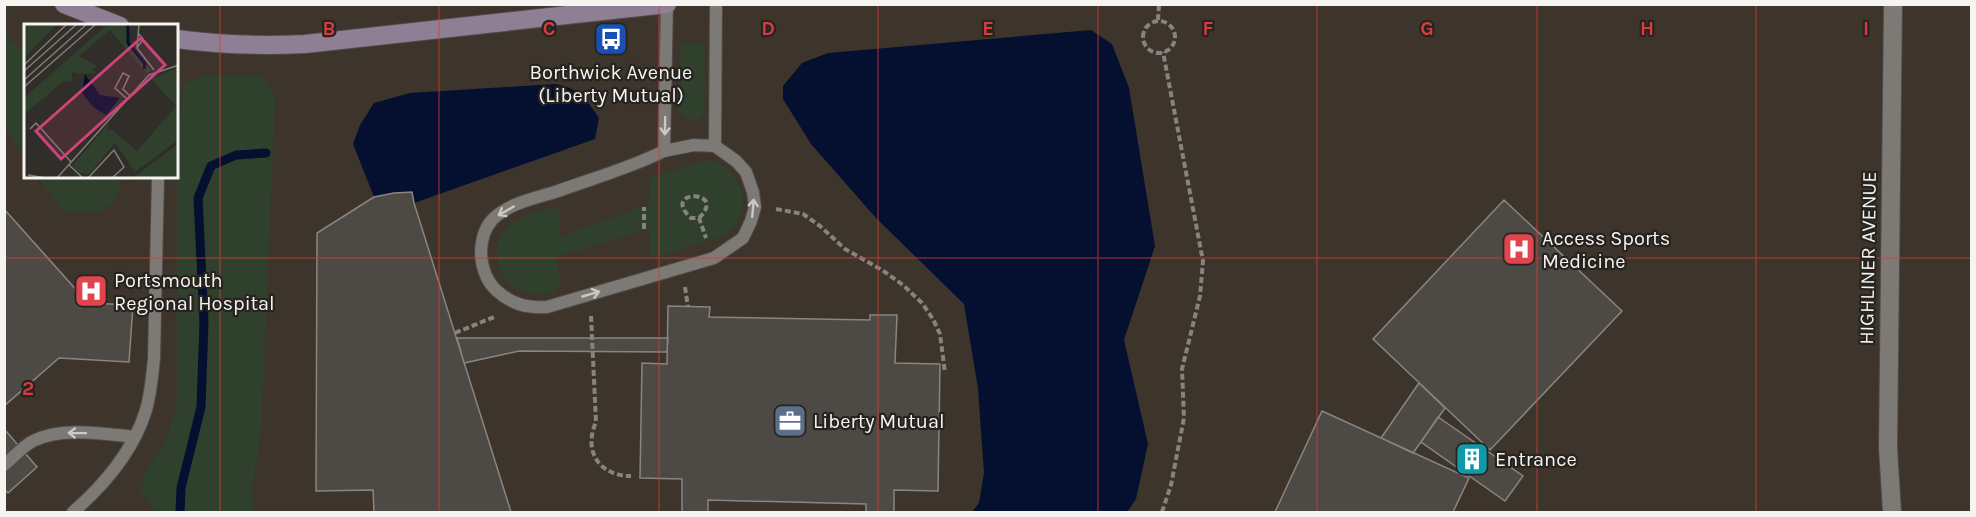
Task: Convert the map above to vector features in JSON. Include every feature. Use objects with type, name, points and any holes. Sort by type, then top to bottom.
[{"type":"street","points":[[64,4],[115,24]]},
{"type":"street","points":[[178,39],[214,45],[305,44],[667,4]]},
{"type":"street","name":"HIGHLINER AVENUE","points":[[1892,513],[1888,436],[1893,4]]},
{"type":"lane","points":[[664,151],[667,4]]},
{"type":"lane","points":[[715,146],[716,4]]},
{"type":"lane","points":[[694,145],[715,146],[736,161],[746,172],[755,207],[743,238],[714,258],[547,307],[531,308],[518,305],[494,288],[486,276],[481,251],[485,231],[490,221],[503,211],[522,202],[640,163],[664,151],[694,145]]},
{"type":"lane","points":[[73,513],[108,477],[135,436],[146,411],[152,386],[154,359],[158,178]]},
{"type":"lane","points":[[4,465],[32,441],[51,435],[72,432],[135,436]]},
{"type":"path","points":[[1158,20],[1160,4]]},
{"type":"path","points":[[1158,20],[1167,22],[1173,27],[1176,36],[1174,45],[1158,53],[1150,50],[1143,36],[1150,23],[1158,20]]},
{"type":"path","points":[[1162,513],[1171,485],[1184,418],[1182,369],[1200,296],[1203,261],[1163,52]]},
{"type":"path","points":[[691,195],[703,198],[706,204],[705,212],[699,218],[691,218],[684,212],[685,199],[691,195]]},
{"type":"path","points":[[644,207],[644,229]]},
{"type":"path","points":[[776,209],[803,214],[845,249],[903,285],[922,303],[940,334],[945,373]]},
{"type":"path","points":[[699,218],[714,258]]},
{"type":"path","points":[[685,287],[688,307]]},
{"type":"path","points":[[591,316],[596,422],[592,430],[591,447],[595,457],[610,472],[620,476],[631,476]]},
{"type":"path","points":[[455,333],[494,317]]},
{"type":"shaded area","points":[[4,5],[1971,5],[1971,512],[253,512],[252,490],[261,433],[261,76],[202,75],[184,84],[178,135],[178,24],[24,24],[24,178],[177,178],[177,404],[164,443],[146,470],[142,491],[155,512],[5,512]]},
{"type":"green space","points":[[5,35],[24,52],[24,156],[5,128]]},
{"type":"green space","points":[[681,42],[704,44],[705,111],[696,120],[683,117],[678,110]]},
{"type":"green space","points":[[202,75],[261,76],[275,94],[261,433],[252,490],[253,512],[155,512],[141,491],[146,470],[164,443],[177,404],[177,178],[178,135],[184,84]]},
{"type":"green space","points":[[707,160],[730,172],[738,182],[742,193],[743,204],[740,216],[734,227],[723,236],[653,258],[650,256],[649,228],[557,257],[560,285],[554,292],[522,291],[506,280],[501,272],[498,263],[498,244],[508,227],[518,220],[555,207],[560,213],[560,237],[650,204],[650,179],[652,177]]},
{"type":"green space","points":[[39,178],[120,178],[115,202],[100,212],[62,211]]},
{"type":"water","points":[[1091,30],[1112,44],[1129,88],[1155,246],[1124,340],[1148,444],[1136,499],[1127,512],[972,512],[979,503],[984,473],[978,388],[964,304],[876,218],[811,144],[783,99],[783,86],[802,63],[828,53]]},
{"type":"water","points":[[556,84],[582,95],[590,105],[599,118],[595,139],[414,203],[412,192],[374,197],[353,144],[360,125],[374,103],[410,93]]},
{"type":"building","points":[[412,192],[511,512],[374,512],[373,490],[316,491],[317,233],[374,197]]},
{"type":"building","points":[[1504,200],[1622,311],[1490,450],[1373,339]]},
{"type":"building","points":[[4,209],[88,303],[133,305],[129,362],[59,358],[4,406]]},
{"type":"building","name":"Liberty Mutual","points":[[668,306],[710,307],[709,317],[870,320],[870,315],[897,315],[895,363],[940,364],[938,491],[894,490],[894,512],[866,512],[866,504],[708,500],[708,512],[682,512],[682,479],[640,478],[642,363],[667,364]]},
{"type":"building","points":[[457,338],[668,338],[667,352],[519,351],[464,363]]},
{"type":"building","points":[[1419,383],[1445,408],[1413,453],[1381,438]]},
{"type":"building","points":[[1322,411],[1469,478],[1453,512],[1275,512]]},
{"type":"building","name":"Entrance","points":[[1438,417],[1523,476],[1505,501],[1421,442]]},
{"type":"building","points":[[4,419],[5,430],[37,467],[8,493],[4,489]]},
{"type":"waterway","points":[[180,512],[181,488],[201,407],[204,322],[198,198],[211,166],[236,155],[266,153]]},
{"type":"place","name":"Borthwick Avenue (Liberty Mutual)","points":[[611,39]]},
{"type":"place","name":"Access Sports Medicine","points":[[1519,249]]},
{"type":"place","name":"Portsmouth Regional Hospital","points":[[91,291]]},
{"type":"place","name":"Liberty Mutual","points":[[790,421]]},
{"type":"place","name":"Entrance","points":[[1472,459]]}]
